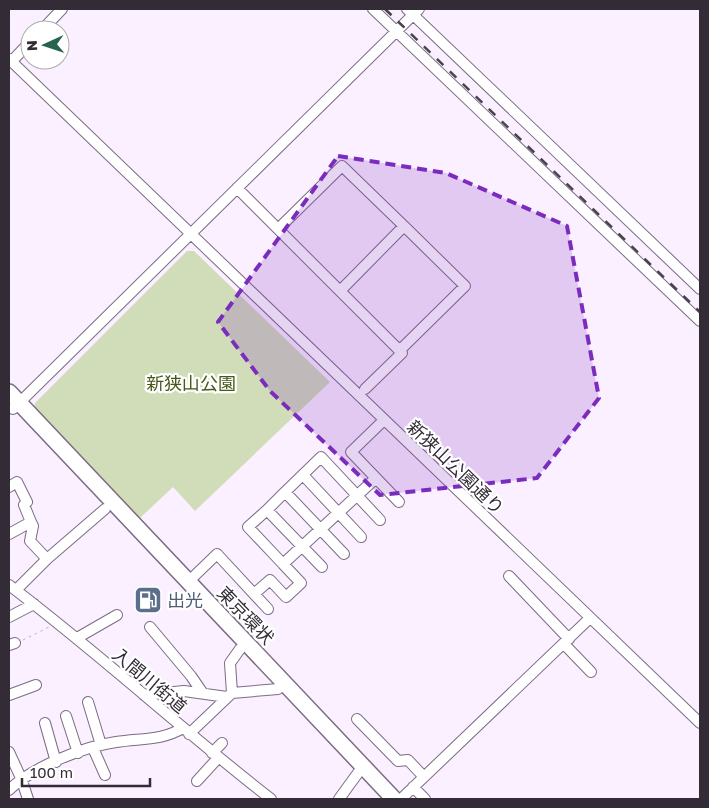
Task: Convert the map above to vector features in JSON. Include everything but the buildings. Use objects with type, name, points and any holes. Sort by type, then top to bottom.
[{"type":"highway","name":"東京環状","points":[[9,392],[14,406],[106,508],[278,690],[394,799]]},
{"type":"highway","name":"東京環状","points":[[14,406],[188,582],[360,769],[382,799]]},
{"type":"street","points":[[52,20],[62,9]]},
{"type":"street","points":[[373,9],[700,322]]},
{"type":"street","points":[[14,406],[397,32],[413,11],[700,289]]},
{"type":"street","points":[[10,60],[20,51]]},
{"type":"street","name":"新狭山公園通り","points":[[10,60],[700,723]]},
{"type":"street","points":[[278,229],[342,166],[465,286],[365,389]]},
{"type":"street","points":[[237,188],[400,351]]},
{"type":"street","points":[[340,291],[404,226]]},
{"type":"street","points":[[384,420],[351,452],[399,502]]},
{"type":"street","points":[[254,594],[270,580],[286,597],[301,583],[248,528],[321,457],[380,520]]},
{"type":"street","points":[[302,475],[361,537]]},
{"type":"street","points":[[282,564],[376,478]]},
{"type":"street","points":[[9,487],[17,482],[28,502],[24,504],[24,509],[33,526],[30,541],[47,559]]},
{"type":"street","points":[[285,492],[344,554]]},
{"type":"street","points":[[12,587],[106,508]]},
{"type":"street","points":[[267,510],[322,567]]},
{"type":"street","points":[[9,534],[31,522]]},
{"type":"street","points":[[188,582],[217,554],[268,609]]},
{"type":"street","points":[[509,576],[591,672]]},
{"type":"street","name":"入間川街道","points":[[12,587],[58,622],[186,731],[271,799]]},
{"type":"street","points":[[9,617],[34,604]]},
{"type":"street","points":[[77,638],[117,615]]},
{"type":"street","points":[[401,799],[590,618]]},
{"type":"street","points":[[150,627],[202,692]]},
{"type":"street","points":[[230,695],[230,663],[240,649]]},
{"type":"street","points":[[9,695],[36,685]]},
{"type":"street","points":[[144,695],[202,692],[230,695],[278,690]]},
{"type":"street","points":[[9,790],[21,778],[97,746],[114,742],[153,740],[186,731],[230,695]]},
{"type":"street","points":[[88,702],[105,775]]},
{"type":"street","points":[[66,716],[78,753]]},
{"type":"street","points":[[357,719],[398,761],[408,760],[424,777]]},
{"type":"street","points":[[45,723],[56,762]]},
{"type":"street","points":[[197,781],[222,743]]},
{"type":"street","points":[[9,752],[28,799]]},
{"type":"street","points":[[339,799],[360,769]]},
{"type":"street","points":[[413,787],[425,799]]},
{"type":"path","points":[[12,644],[58,622]]},
{"type":"highlighted area","points":[[338,156],[446,173],[567,226],[599,398],[537,478],[380,495],[270,391],[218,322]]},
{"type":"green space","name":"新狭山公園","points":[[187,251],[194,251],[330,382],[195,511],[173,487],[140,518],[34,409],[35,403]]},
{"type":"railway","points":[[385,9],[700,312]]},
{"type":"place","name":"出光","points":[[148,600]]}]
